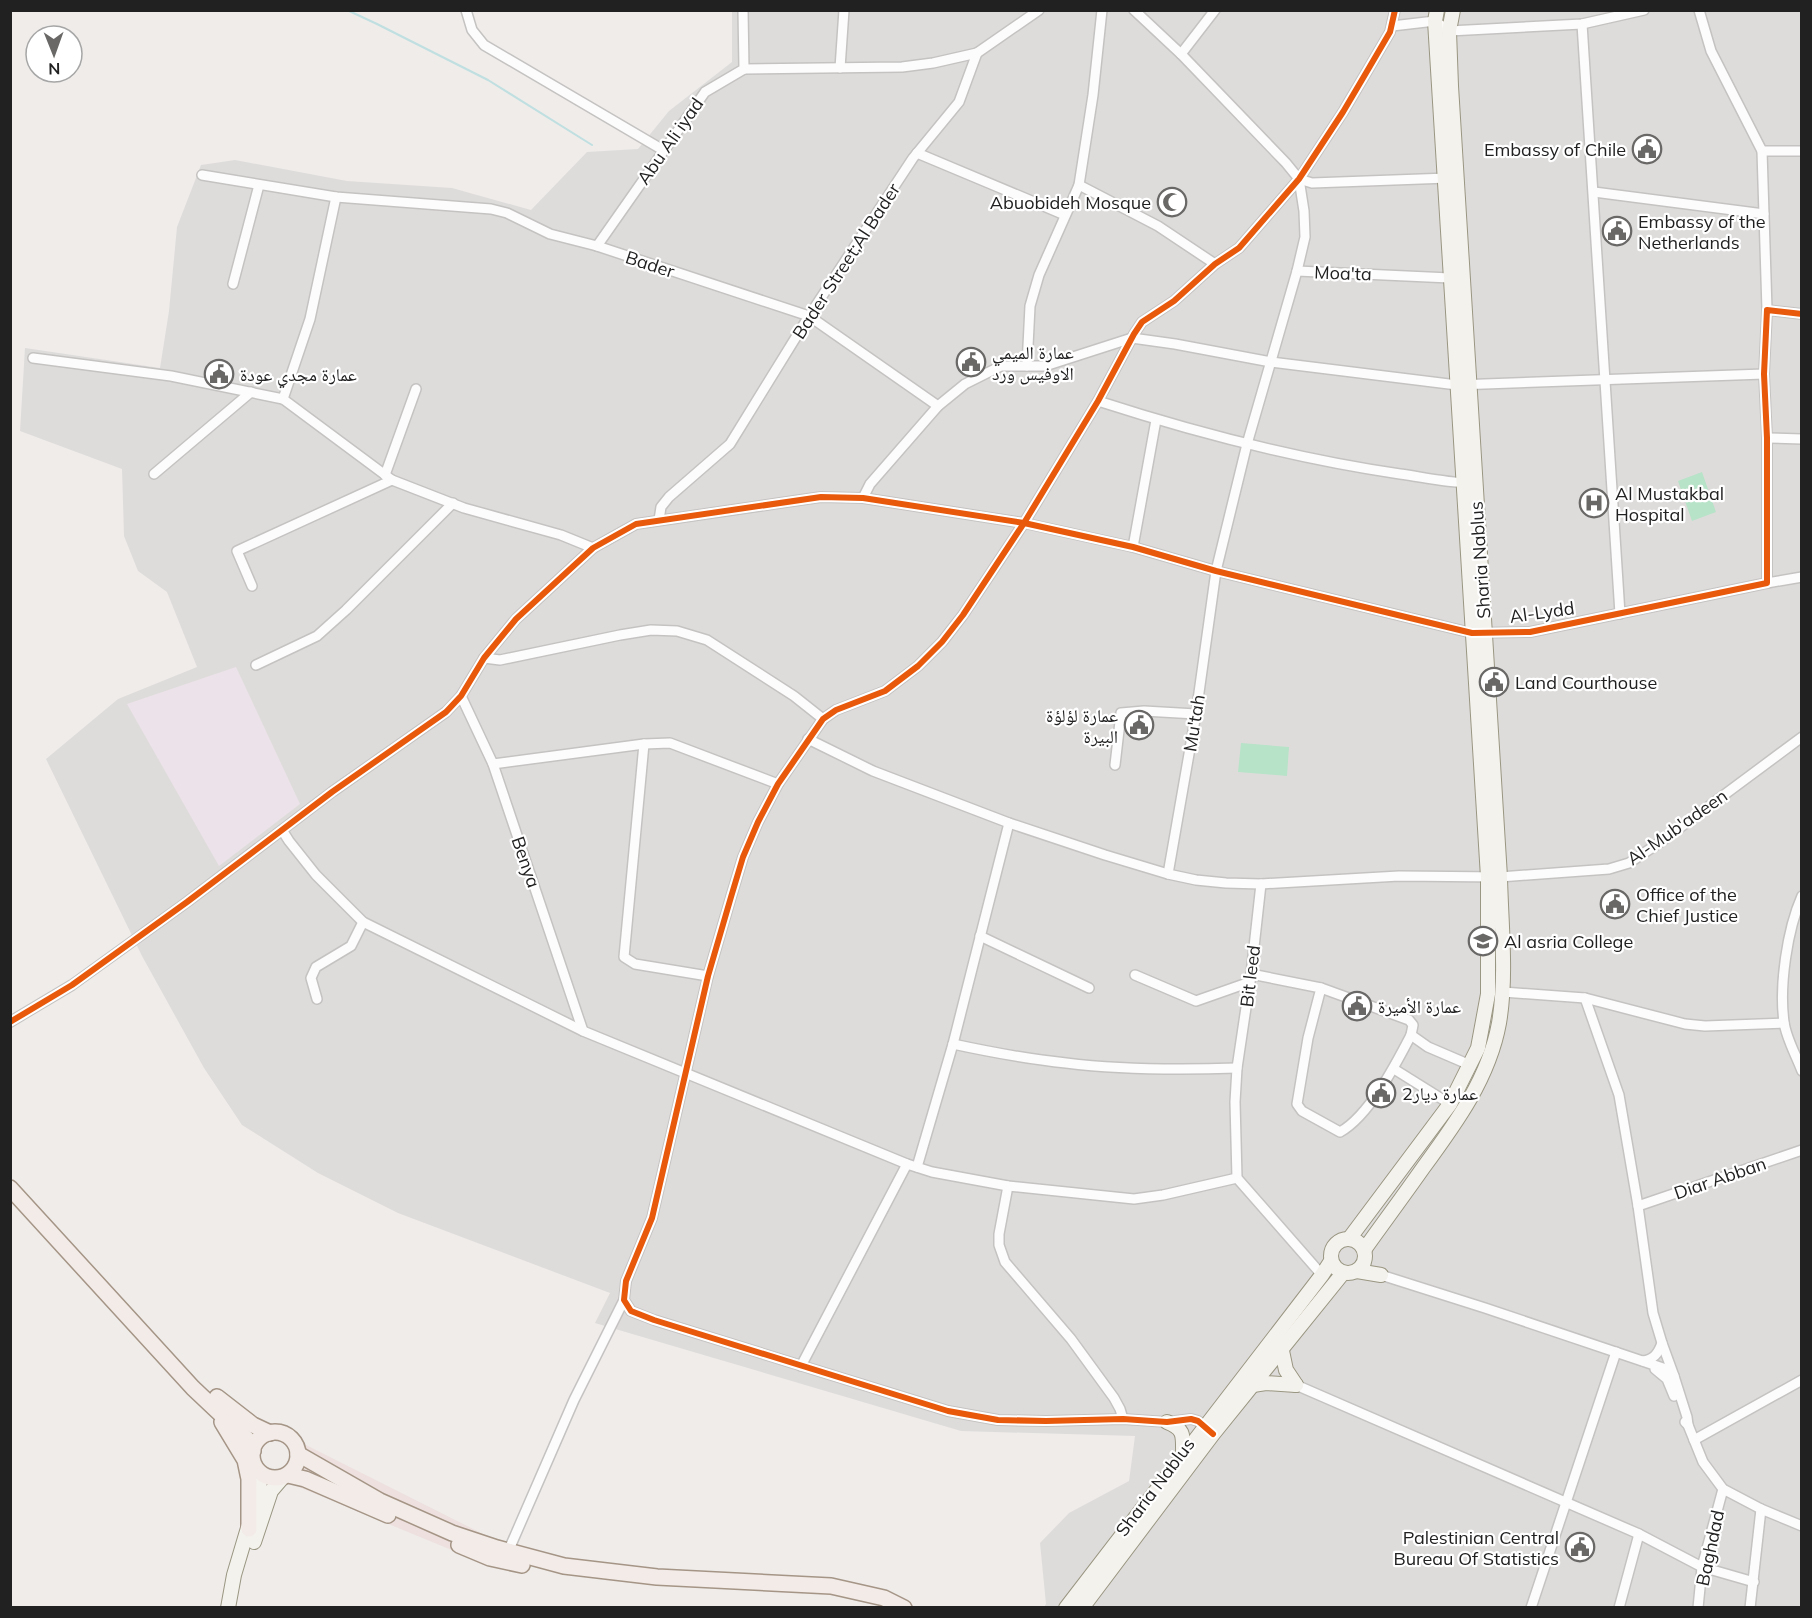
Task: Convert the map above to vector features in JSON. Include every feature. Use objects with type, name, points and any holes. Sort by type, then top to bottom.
[{"type":"main road","name":"Sharia Nablus","points":[[1453,10],[1449,31],[1450,278],[1464,385]]},
{"type":"main road","name":"Sharia Nablus","points":[[1365,1253],[1458,1119],[1473,1093],[1492,1053],[1503,992],[1478,633],[1451,178],[1436,16]]},
{"type":"main road","name":"Sharia Nablus","points":[[1349,1239],[1450,1104],[1478,1048],[1488,994],[1494,877]]},
{"type":"main road","points":[[10,1188],[208,1402],[247,1439],[253,1451]]},
{"type":"main road","points":[[1343,1239],[1358,1242],[1381,1275],[1336,1269],[1330,1256],[1334,1245],[1343,1239]]},
{"type":"main road","points":[[1350,1272],[1363,1265],[1365,1253]]},
{"type":"main road","name":"Sharia Nablus","points":[[1082,1608],[1331,1261]]},
{"type":"main road","name":"Sharia Nablus","points":[[1066,1608],[1183,1454],[1209,1431],[1253,1385],[1350,1272]]},
{"type":"main road","points":[[1282,1351],[1286,1370],[1296,1385]]},
{"type":"main road","points":[[165,1356],[240,1416],[270,1433]]},
{"type":"main road","points":[[1253,1385],[1266,1383],[1296,1385]]},
{"type":"main road","points":[[208,1402],[245,1460],[249,1479],[249,1529]]},
{"type":"main road","points":[[1167,1422],[1180,1429],[1183,1437],[1183,1454]]},
{"type":"main road","points":[[228,1608],[234,1575],[259,1491],[260,1480],[254,1464],[255,1444],[260,1438],[270,1433],[280,1433],[293,1440],[298,1454],[296,1466],[271,1491],[242,1578],[237,1608]]},
{"type":"main road","points":[[298,1454],[390,1505],[452,1533],[506,1556],[565,1574],[660,1586],[710,1585],[835,1592],[889,1608]]},
{"type":"main road","points":[[258,1470],[270,1478],[285,1476],[305,1479],[415,1528],[479,1553],[657,1577],[831,1586],[884,1598],[904,1608]]},
{"type":"street","points":[[466,10],[472,30],[484,45],[663,150]]},
{"type":"street","points":[[743,10],[744,69],[902,67],[933,63],[977,53],[1039,10]]},
{"type":"street","points":[[840,68],[844,10]]},
{"type":"street","points":[[1027,366],[1030,306],[1039,274],[1079,185],[1093,95],[1102,10]]},
{"type":"street","points":[[1134,10],[1180,54],[1299,179],[1312,183],[1451,178]]},
{"type":"street","points":[[1180,54],[1215,10]]},
{"type":"street","points":[[506,1556],[574,1400],[624,1300],[626,1281],[652,1218],[708,976],[743,857],[778,784],[823,719],[836,710],[885,691],[918,666],[942,642],[963,615],[1024,524],[1143,322],[1174,301],[1215,264],[1239,248],[1299,179],[1343,112],[1392,26],[1395,10]]},
{"type":"street","points":[[1392,26],[1436,16],[1449,31],[1582,24],[1644,10]]},
{"type":"street","points":[[1699,10],[1711,51],[1762,151],[1767,310],[1764,374],[1767,438],[1767,583]]},
{"type":"street","points":[[1582,24],[1620,614]]},
{"type":"street","name":"Bader Street;Al Bader","points":[[659,520],[661,507],[669,497],[730,444],[809,316],[917,153],[960,102],[977,53]]},
{"type":"street","name":"Abu Ali iyad","points":[[597,246],[705,92],[744,69]]},
{"type":"street","points":[[1762,151],[1802,151]]},
{"type":"street","points":[[917,153],[1065,215]]},
{"type":"street","name":"Bader","points":[[202,175],[336,197],[491,209],[507,213],[550,234],[597,246],[809,316],[938,406]]},
{"type":"street","name":"Moa'ta","points":[[1299,179],[1305,237],[1297,271],[1450,278]]},
{"type":"street","points":[[233,284],[260,185]]},
{"type":"street","points":[[1079,185],[1158,226],[1215,264]]},
{"type":"street","points":[[1594,192],[1764,214]]},
{"type":"street","points":[[283,399],[310,319],[336,197]]},
{"type":"street","name":"Mu'tah","points":[[1168,874],[1196,714],[1215,571],[1247,444],[1297,271]]},
{"type":"street","points":[[1767,310],[1802,314]]},
{"type":"street","points":[[863,498],[870,484],[938,406],[965,384],[1001,366],[1045,366],[1132,338],[1271,362],[1464,385],[1764,374]]},
{"type":"street","points":[[33,358],[171,376],[283,399],[388,477],[453,503],[561,535],[593,548]]},
{"type":"street","points":[[252,586],[237,550],[388,477],[416,389]]},
{"type":"street","points":[[154,474],[251,392]]},
{"type":"street","points":[[1098,401],[1156,420],[1247,444],[1351,466],[1469,484]]},
{"type":"street","points":[[1133,547],[1156,420]]},
{"type":"street","points":[[1767,438],[1802,439]]},
{"type":"street","name":"Al-Lydd","points":[[10,1022],[72,985],[359,773],[446,712],[461,696],[483,658],[516,620],[593,548],[636,524],[821,497],[863,498],[1024,524],[1133,547],[1215,571],[1478,633],[1530,632],[1802,577]]},
{"type":"street","points":[[256,665],[317,636],[453,503]]},
{"type":"street","points":[[483,658],[500,660],[651,630],[677,631],[707,640],[794,696],[823,719]]},
{"type":"street","name":"Benya","points":[[461,696],[493,764],[583,1031]]},
{"type":"street","points":[[1115,765],[1120,713],[1144,711],[1196,714]]},
{"type":"street","name":"Al-Mub'adeen","points":[[808,739],[873,771],[1009,823],[1168,874],[1226,884],[1261,884],[1387,877],[1494,877],[1609,869],[1629,863],[1662,841],[1802,737]]},
{"type":"street","points":[[493,764],[670,742],[778,784]]},
{"type":"street","points":[[644,744],[624,957],[635,964],[708,976]]},
{"type":"street","points":[[917,1167],[953,1044],[1009,823]]},
{"type":"street","points":[[282,830],[316,875],[363,922],[583,1031],[917,1167],[1008,1186],[1134,1199],[1163,1195],[1237,1178],[1322,1275]]},
{"type":"street","name":"Bit leed","points":[[1237,1178],[1235,1102],[1237,1068],[1251,978],[1261,884]]},
{"type":"street","points":[[1802,896],[1795,910],[1783,974],[1784,1023],[1802,1071]]},
{"type":"street","points":[[317,999],[311,978],[316,967],[351,946],[363,922]]},
{"type":"street","points":[[980,936],[1089,988]]},
{"type":"street","points":[[1135,975],[1196,1001],[1251,978],[1321,988],[1409,1020],[1413,1025],[1411,1035],[1394,1069],[1361,1114],[1350,1126],[1340,1132],[1302,1111],[1297,1104],[1308,1038],[1321,988]]},
{"type":"street","points":[[1503,992],[1585,998],[1685,1024],[1705,1026],[1784,1023]]},
{"type":"street","points":[[1585,998],[1619,1095],[1653,1313],[1688,1425],[1703,1462],[1723,1489],[1761,1509],[1802,1526]]},
{"type":"street","points":[[1411,1035],[1428,1047],[1470,1065]]},
{"type":"street","points":[[953,1044],[1004,1055],[1107,1067],[1237,1068]]},
{"type":"street","points":[[1394,1069],[1450,1104]]},
{"type":"street","name":"Diar Abban","points":[[1638,1206],[1802,1150]]},
{"type":"street","points":[[801,1366],[907,1164]]},
{"type":"street","points":[[1008,1186],[999,1234],[1001,1255],[1071,1339],[1114,1398],[1123,1419]]},
{"type":"street","points":[[1381,1275],[1643,1361],[1674,1376]]},
{"type":"street","points":[[624,1300],[631,1311],[654,1320],[948,1411],[998,1420],[1123,1419],[1167,1422],[1191,1419],[1198,1421],[1209,1431]]},
{"type":"street","points":[[1643,1361],[1652,1359],[1659,1353],[1662,1343]]},
{"type":"street","points":[[1531,1608],[1616,1352]]},
{"type":"street","points":[[1661,1370],[1667,1358]]},
{"type":"street","points":[[1661,1370],[1667,1379],[1682,1419],[1688,1425]]},
{"type":"street","points":[[1694,1440],[1802,1380]]},
{"type":"street","points":[[1296,1385],[1639,1534],[1702,1568],[1754,1582]]},
{"type":"street","name":"Baghdad","points":[[1698,1608],[1702,1568],[1723,1489]]},
{"type":"street","points":[[1750,1608],[1761,1509]]},
{"type":"street","points":[[1619,1608],[1639,1534]]},
{"type":"shaded area","points":[[732,11],[1801,11],[1801,1607],[1044,1607],[1046,1604],[1040,1543],[1069,1513],[1129,1481],[1135,1436],[961,1431],[595,1323],[610,1293],[398,1213],[318,1173],[242,1125],[204,1068],[142,956],[46,759],[118,699],[197,667],[167,592],[138,571],[124,536],[122,469],[20,431],[25,348],[160,368],[169,311],[177,227],[201,165],[235,160],[347,181],[452,188],[531,210],[587,152],[638,149],[669,111],[732,62]]},
{"type":"shaded area","points":[[236,667],[300,804],[219,866],[127,704]]},
{"type":"shaded area","points":[[304,1444],[503,1544],[488,1565],[289,1483]]},
{"type":"green space","points":[[1702,472],[1716,512],[1692,521],[1678,481]]},
{"type":"green space","points":[[1241,743],[1289,747],[1287,776],[1238,772]]},
{"type":"waterway","points":[[347,10],[488,80],[592,145]]},
{"type":"cycle path","points":[[1213,1434],[1198,1421],[1191,1419],[1167,1422],[1123,1419],[998,1420],[948,1411],[631,1311],[624,1300],[626,1281],[652,1218],[708,976],[743,857],[778,784],[823,719],[836,710],[885,691],[918,666],[942,642],[963,615],[1024,523],[1098,401],[1142,322],[1174,301],[1215,264],[1239,248],[1299,179],[1343,112],[1390,32],[1395,10]]},
{"type":"cycle path","points":[[10,1022],[72,985],[187,902],[332,792],[446,712],[461,696],[484,658],[516,619],[593,548],[636,524],[821,497],[863,498],[1024,523],[1133,547],[1216,571],[1472,633],[1530,632],[1767,583],[1767,438],[1764,374],[1767,310],[1802,314]]},
{"type":"place","name":"Embassy of Chile","points":[[1647,149]]},
{"type":"place","name":"Abuobideh Mosque","points":[[1172,202]]},
{"type":"place","name":"Embassy of the Netherlands","points":[[1617,231]]},
{"type":"place","name":"عمارة الميمي الاوفيس ورد","points":[[971,362]]},
{"type":"place","name":"عمارة مجدي عودة","points":[[219,374]]},
{"type":"place","name":"Al Mustakbal Hospital","points":[[1594,503]]},
{"type":"place","name":"Land Courthouse","points":[[1494,682]]},
{"type":"place","name":"عمارة لؤلؤة البيرة","points":[[1139,725]]},
{"type":"place","name":"Office of the Chief Justice","points":[[1615,904]]},
{"type":"place","name":"Al asria College","points":[[1483,941]]},
{"type":"place","name":"عمارة الأميرة","points":[[1357,1006]]},
{"type":"place","name":"عمارة ديار2","points":[[1381,1093]]},
{"type":"place","name":"Palestinian Central Bureau Of Statistics","points":[[1580,1547]]}]
